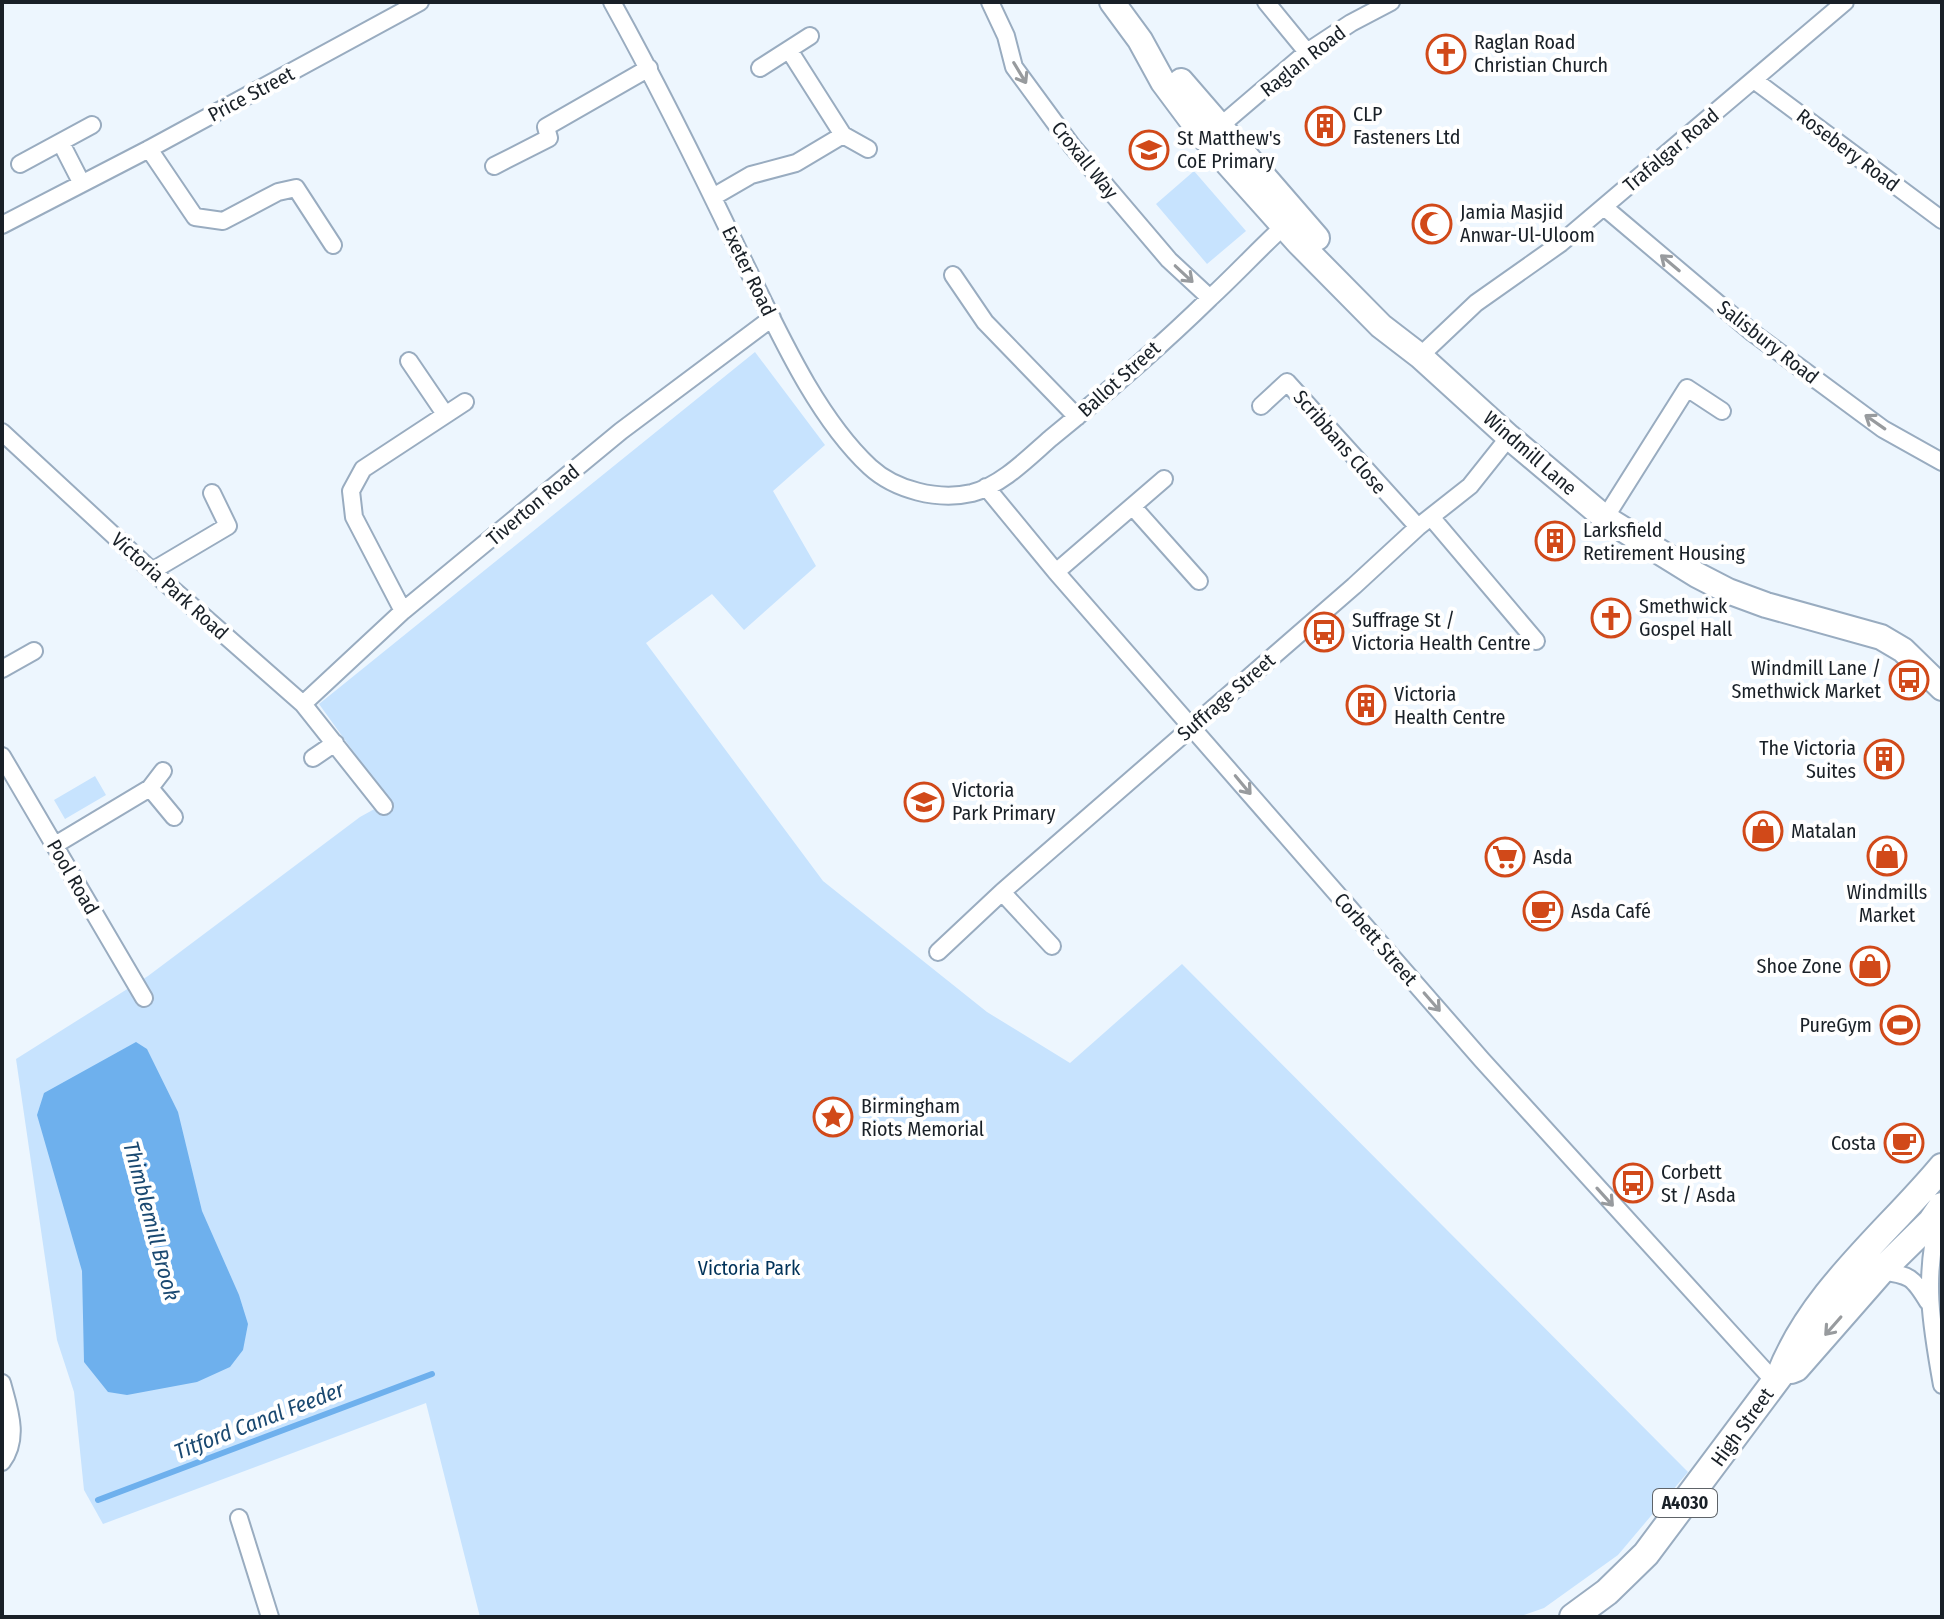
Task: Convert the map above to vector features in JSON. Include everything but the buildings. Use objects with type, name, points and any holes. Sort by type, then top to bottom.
[{"type":"main road","name":"Windmill Lane","points":[[1112,2],[1140,40],[1164,61],[1238,175],[1294,225],[1381,326],[1420,356],[1605,518],[1728,591],[1766,605],[1881,637],[1903,650],[1942,688]]},
{"type":"main road","name":"Windmill Lane","points":[[1212,132],[1271,185],[1294,225]]},
{"type":"main road","points":[[1870,1265],[1893,1252],[1896,1239],[1894,1222],[1942,1167]]},
{"type":"main road","points":[[1894,1222],[1907,1223],[1942,1206]]},
{"type":"main road","name":"A4030","points":[[1870,1265],[1931,1222],[1942,1206]]},
{"type":"main road","name":"High Street","points":[[1573,1617],[1607,1592],[1646,1554],[1778,1379],[1796,1368],[1870,1265]]},
{"type":"street","name":"Price Street","points":[[2,225],[420,2]]},
{"type":"street","name":"Exeter Road","points":[[612,2],[649,68],[772,318],[822,408],[872,469],[910,490],[934,494]]},
{"type":"street","name":"Croxall Way","points":[[990,2],[1006,36],[1014,67],[1072,146],[1169,260],[1210,298]]},
{"type":"street","points":[[1266,2],[1307,52]]},
{"type":"street","name":"Raglan Road","points":[[1212,132],[1307,52],[1351,23],[1391,2]]},
{"type":"street","name":"Trafalgar Road","points":[[1420,356],[1476,303],[1556,247],[1845,2]]},
{"type":"street","points":[[760,68],[810,36]]},
{"type":"street","points":[[789,50],[843,135],[868,149]]},
{"type":"street","points":[[494,166],[549,138],[546,127],[649,68]]},
{"type":"street","name":"Rosebery Road","points":[[1754,80],[1942,220]]},
{"type":"street","points":[[20,164],[92,125]]},
{"type":"street","points":[[713,197],[751,175],[796,163],[843,135]]},
{"type":"street","points":[[61,143],[81,182]]},
{"type":"street","points":[[149,149],[195,217],[223,221],[278,192],[296,188],[333,245]]},
{"type":"street","name":"Salisbury Road","points":[[1604,207],[1753,333],[1883,429],[1942,462]]},
{"type":"street","name":"Ballot Street","points":[[934,494],[972,493],[1005,476],[1077,417],[1294,225]]},
{"type":"street","points":[[953,275],[985,322],[1077,417]]},
{"type":"street","name":"Tiverton Road","points":[[303,704],[403,611],[621,431],[772,318]]},
{"type":"street","points":[[409,361],[445,414]]},
{"type":"street","name":"Scribbans Close","points":[[1261,406],[1287,382],[1424,522]]},
{"type":"street","points":[[1605,518],[1687,388],[1722,411]]},
{"type":"street","points":[[403,611],[354,517],[351,491],[363,469],[465,402]]},
{"type":"street","name":"Victoria Park Road","points":[[2,432],[152,571],[303,704],[384,806]]},
{"type":"street","name":"Suffrage Street","points":[[938,952],[1192,725],[1424,522],[1470,486],[1509,437]]},
{"type":"street","points":[[1056,572],[1164,479]]},
{"type":"street","name":"Corbett Street","points":[[986,487],[1056,572],[1492,1071],[1778,1379]]},
{"type":"street","points":[[152,571],[228,526],[212,493]]},
{"type":"street","points":[[1133,507],[1199,581]]},
{"type":"street","points":[[1424,522],[1536,641]]},
{"type":"street","points":[[3,666],[34,651]]},
{"type":"street","points":[[313,758],[335,743]]},
{"type":"street","name":"Pool Road","points":[[2,756],[144,998]]},
{"type":"street","points":[[55,845],[150,788],[163,771]]},
{"type":"street","points":[[150,788],[174,817]]},
{"type":"street","points":[[1002,892],[1052,946]]},
{"type":"street","points":[[1942,1206],[1930,1250],[1929,1303],[1942,1385]]},
{"type":"street","points":[[1870,1265],[1904,1274],[1915,1281],[1929,1303]]},
{"type":"street","points":[[2,1383],[13,1436],[9,1452],[2,1462]]},
{"type":"street","points":[[239,1518],[270,1617]]},
{"type":"green space","points":[[1194,171],[1246,231],[1207,264],[1156,204]]},
{"type":"green space","name":"Victoria Park","points":[[755,352],[825,445],[773,491],[816,566],[744,630],[712,594],[646,643],[823,881],[987,1012],[1070,1063],[1182,964],[1688,1472],[1618,1555],[1544,1608],[1518,1617],[480,1617],[426,1403],[103,1524],[84,1490],[74,1392],[57,1340],[16,1059],[148,976],[360,817],[389,801],[319,704]]},
{"type":"green space","points":[[95,776],[106,795],[65,819],[54,800]]},
{"type":"water","name":"Thimblemill Brook","points":[[136,1042],[147,1049],[178,1112],[202,1211],[239,1295],[248,1324],[243,1350],[230,1367],[197,1382],[127,1395],[108,1392],[84,1362],[82,1271],[37,1115],[44,1093]]},
{"type":"waterway","name":"Titford Canal Feeder","points":[[98,1500],[432,1374]]},
{"type":"place","name":"Raglan Road Christian Church","points":[[1446,54]]},
{"type":"place","name":"CLP Fasteners Ltd","points":[[1325,126]]},
{"type":"place","name":"St Matthew's CoE Primary","points":[[1149,150]]},
{"type":"place","name":"Jamia Masjid Anwar-Ul-Uloom","points":[[1432,224]]},
{"type":"place","name":"Larksfield Retirement Housing","points":[[1555,541]]},
{"type":"place","name":"Smethwick Gospel Hall","points":[[1611,618]]},
{"type":"place","name":"Suffrage St / Victoria Health Centre","points":[[1324,632]]},
{"type":"place","name":"Windmill Lane / Smethwick Market","points":[[1909,680]]},
{"type":"place","name":"Victoria Health Centre","points":[[1366,705]]},
{"type":"place","name":"The Victoria Suites","points":[[1884,759]]},
{"type":"place","name":"Victoria Park Primary","points":[[924,802]]},
{"type":"place","name":"Matalan","points":[[1763,831]]},
{"type":"place","name":"Windmills Market","points":[[1887,856]]},
{"type":"place","name":"Asda","points":[[1505,857]]},
{"type":"place","name":"Asda Café","points":[[1543,911]]},
{"type":"place","name":"Shoe Zone","points":[[1870,966]]},
{"type":"place","name":"PureGym","points":[[1900,1025]]},
{"type":"place","name":"Birmingham Riots Memorial","points":[[833,1117]]},
{"type":"place","name":"Costa","points":[[1904,1143]]},
{"type":"place","name":"Corbett St / Asda","points":[[1633,1183]]}]
